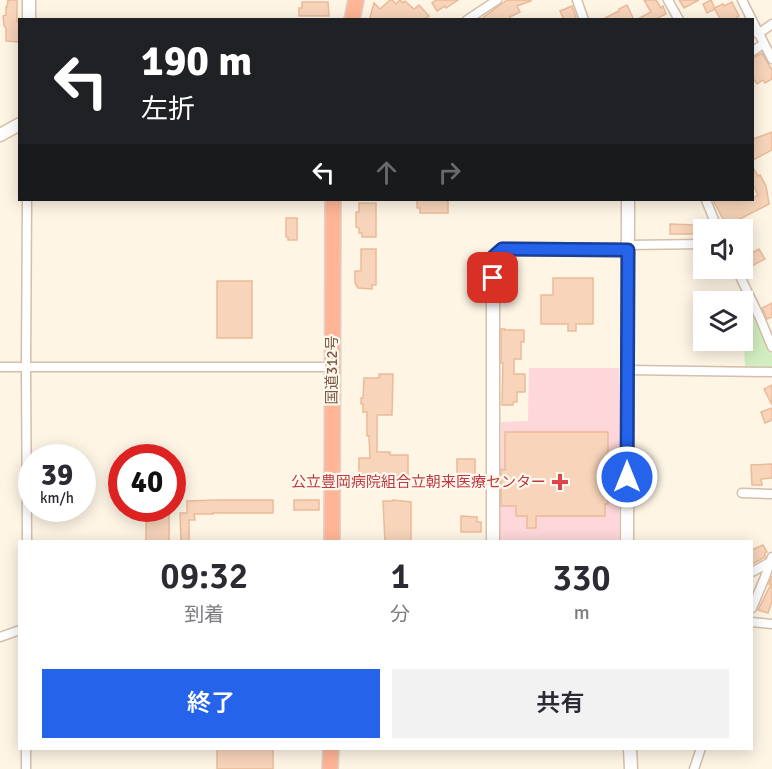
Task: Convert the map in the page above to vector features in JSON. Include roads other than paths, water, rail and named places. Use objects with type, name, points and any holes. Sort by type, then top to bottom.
[{"type":"highway","points":[[352,18],[356,0]]},
{"type":"highway","name":"国道312号","points":[[332,540],[333,201]]},
{"type":"highway","points":[[330,769],[331,750]]},
{"type":"street","points":[[29,0],[29,18]]},
{"type":"street","points":[[470,18],[497,0]]},
{"type":"street","points":[[577,0],[583,18]]},
{"type":"street","points":[[668,0],[678,18]]},
{"type":"street","points":[[742,0],[751,18]]},
{"type":"street","points":[[758,33],[772,24]]},
{"type":"street","points":[[754,25],[772,59]]},
{"type":"street","points":[[754,50],[763,44]]},
{"type":"street","points":[[0,135],[18,125]]},
{"type":"street","points":[[27,201],[27,540]]},
{"type":"street","points":[[627,540],[628,201]]},
{"type":"street","points":[[706,201],[714,219]]},
{"type":"street","points":[[493,540],[493,257],[502,249],[628,248],[693,245]]},
{"type":"street","points":[[741,279],[772,347]]},
{"type":"street","points":[[0,367],[331,367]]},
{"type":"street","points":[[628,370],[772,372]]},
{"type":"street","points":[[742,493],[772,494]]},
{"type":"street","points":[[753,571],[771,559]]},
{"type":"street","points":[[753,605],[771,559]]},
{"type":"street","points":[[753,622],[772,624]]},
{"type":"street","points":[[0,637],[18,631]]},
{"type":"street","points":[[26,750],[26,769]]},
{"type":"street","points":[[630,750],[631,769]]},
{"type":"street","points":[[694,769],[700,750]]},
{"type":"place","name":"公立豊岡病院組合立朝来医療センター","points":[[560,482]]}]
